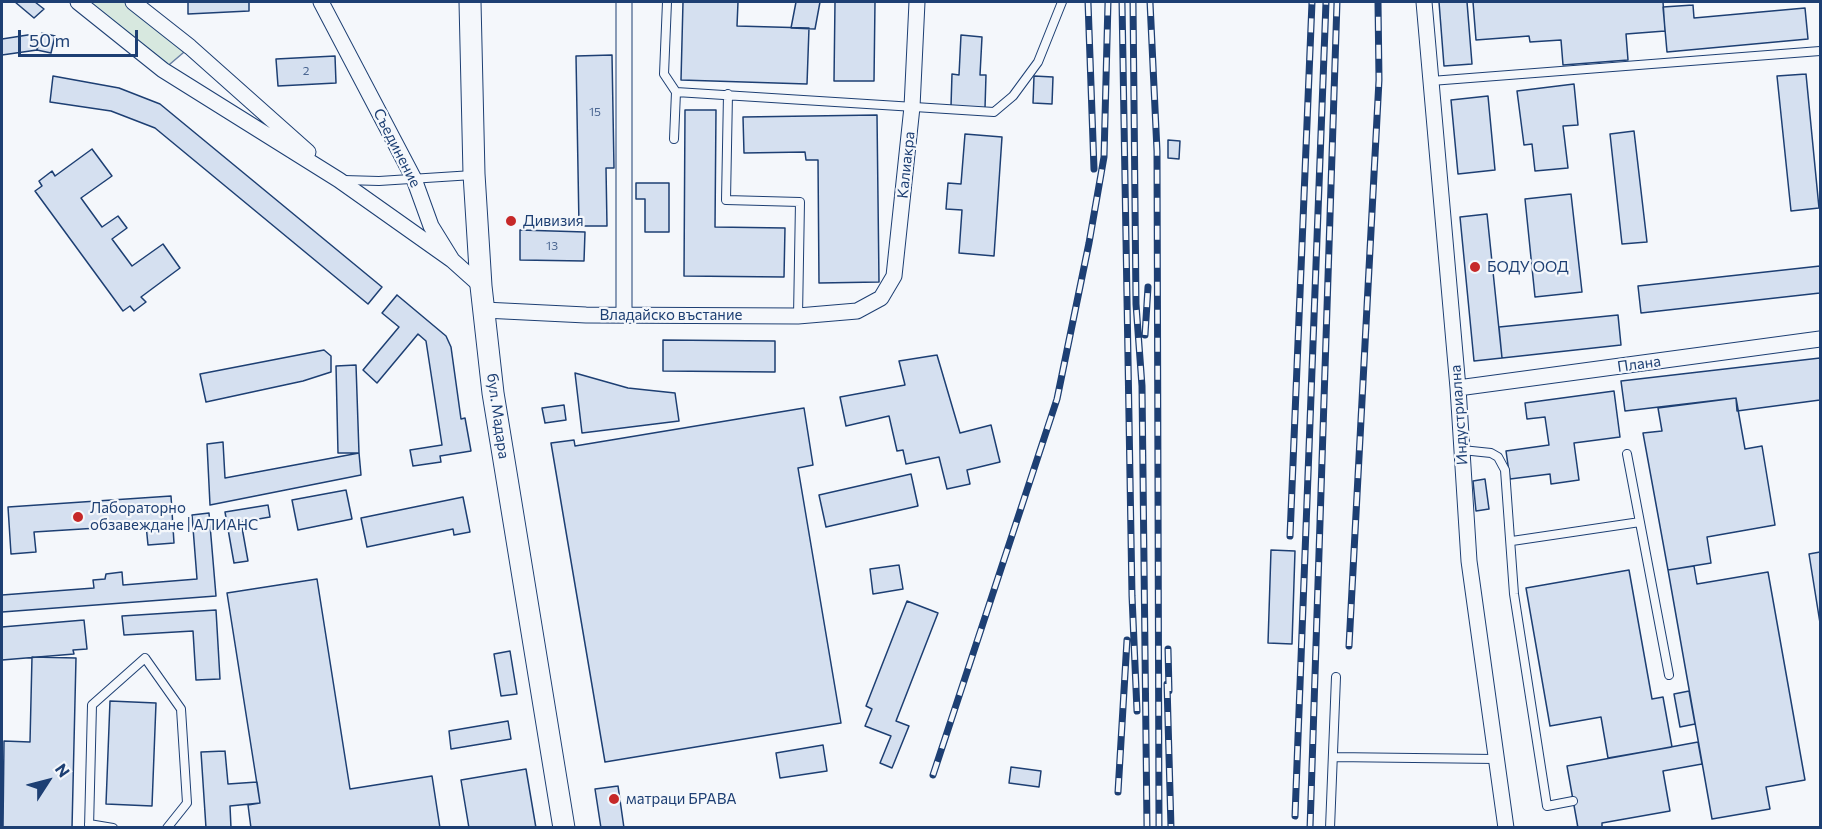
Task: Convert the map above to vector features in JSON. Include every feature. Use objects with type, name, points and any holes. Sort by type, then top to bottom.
[{"type":"main road","name":"бул. Мадара","points":[[470,2],[474,174],[481,286],[493,393],[564,828]]},
{"type":"street","points":[[78,2],[163,70],[339,180],[452,260]]},
{"type":"street","points":[[133,2],[190,47],[339,180]]},
{"type":"street","name":"Съединение","points":[[321,2],[414,178],[431,226],[452,260],[481,286]]},
{"type":"street","points":[[624,2],[624,315]]},
{"type":"street","name":"Калиакра","points":[[857,310],[880,298],[894,276],[912,107],[917,2]]},
{"type":"street","name":"Индустриална","points":[[1424,2],[1458,388],[1469,561],[1506,828]]},
{"type":"street","name":"Владайско въстание","points":[[484,310],[624,315],[798,316],[857,310]]},
{"type":"street","name":"Плана","points":[[1458,388],[1821,339]]},
{"type":"lane","points":[[667,2],[664,74],[676,92],[674,139]]},
{"type":"lane","points":[[676,92],[994,112],[1005,105],[1038,62],[1062,2]]},
{"type":"lane","points":[[1431,81],[1821,51]]},
{"type":"lane","points":[[728,94],[726,200],[800,202],[798,316]]},
{"type":"lane","points":[[339,180],[474,174]]},
{"type":"lane","points":[[1462,450],[1491,453],[1503,463],[1512,541],[1514,594],[1547,806],[1574,801]]},
{"type":"lane","points":[[1627,453],[1669,675]]},
{"type":"lane","points":[[1512,541],[1640,522]]},
{"type":"lane","points":[[113,828],[89,826],[92,705],[145,658],[181,709],[187,803],[167,828]]},
{"type":"lane","points":[[1330,828],[1336,677]]},
{"type":"lane","points":[[1333,757],[1495,759]]},
{"type":"shaded area","points":[[78,2],[133,2],[190,47],[163,70]]},
{"type":"building","points":[[15,2],[35,2],[44,9],[34,18]]},
{"type":"building","points":[[188,2],[249,2],[249,11],[188,14]]},
{"type":"building","points":[[683,2],[738,2],[737,26],[809,28],[807,84],[681,80]]},
{"type":"building","points":[[796,2],[820,2],[815,29],[791,28]]},
{"type":"building","points":[[835,2],[875,2],[874,81],[834,81]]},
{"type":"building","points":[[1439,2],[1467,2],[1472,64],[1444,66]]},
{"type":"building","points":[[1473,2],[1663,2],[1665,31],[1626,34],[1628,60],[1563,65],[1561,40],[1530,42],[1529,36],[1476,40]]},
{"type":"building","points":[[1693,5],[1694,18],[1805,8],[1808,39],[1667,52],[1663,7]]},
{"type":"building","points":[[42,33],[55,36],[51,53],[37,50]]},
{"type":"building","points":[[34,34],[37,50],[2,55],[2,39]]},
{"type":"building","points":[[961,35],[982,37],[980,75],[986,75],[985,108],[951,106],[952,74],[959,75]]},
{"type":"building","points":[[612,55],[614,168],[606,168],[607,226],[579,226],[576,56]]},
{"type":"building","points":[[335,56],[336,83],[278,86],[276,59]]},
{"type":"building","points":[[1806,74],[1819,208],[1791,211],[1777,76]]},
{"type":"building","points":[[53,76],[119,88],[160,104],[382,287],[368,304],[155,128],[111,111],[50,102]]},
{"type":"building","points":[[1034,76],[1053,77],[1052,104],[1033,103]]},
{"type":"building","points":[[1574,84],[1578,125],[1563,126],[1568,168],[1535,171],[1532,144],[1524,145],[1517,91]]},
{"type":"building","points":[[1488,96],[1495,170],[1458,174],[1451,100]]},
{"type":"building","points":[[685,110],[716,110],[715,227],[785,228],[784,277],[684,276]]},
{"type":"building","points":[[877,115],[879,282],[819,283],[818,160],[806,160],[805,152],[744,153],[743,117]]},
{"type":"building","points":[[1634,131],[1647,242],[1622,244],[1610,134]]},
{"type":"building","points":[[965,134],[1002,137],[994,256],[959,253],[962,210],[946,209],[948,183],[961,184]]},
{"type":"building","points":[[1168,140],[1180,141],[1179,159],[1168,158]]},
{"type":"building","points":[[92,149],[112,176],[81,198],[102,227],[118,216],[127,228],[112,239],[132,266],[163,244],[180,268],[141,297],[146,302],[134,311],[130,306],[123,311],[35,191],[42,186],[39,181],[52,171],[55,176]]},
{"type":"building","points":[[636,183],[669,183],[669,232],[645,232],[645,199],[636,199]]},
{"type":"building","points":[[1571,194],[1582,292],[1535,297],[1525,199]]},
{"type":"building","points":[[1487,214],[1502,358],[1474,361],[1460,217]]},
{"type":"building","points":[[520,230],[585,232],[584,261],[520,260]]},
{"type":"building","points":[[1820,266],[1820,293],[1641,313],[1638,286]]},
{"type":"building","points":[[397,295],[446,336],[451,347],[461,419],[465,418],[471,451],[440,456],[441,462],[413,466],[410,450],[442,445],[426,341],[418,334],[377,383],[363,370],[399,327],[382,313]]},
{"type":"building","points":[[1618,315],[1621,345],[1502,358],[1499,327]]},
{"type":"building","points":[[663,340],[775,341],[775,372],[663,371]]},
{"type":"building","points":[[324,350],[331,356],[331,372],[303,381],[206,402],[200,374]]},
{"type":"building","points":[[937,355],[960,433],[991,425],[1000,462],[967,470],[970,484],[947,489],[939,457],[906,464],[903,450],[897,451],[889,416],[846,426],[840,397],[905,385],[899,361]]},
{"type":"building","points":[[1820,358],[1820,400],[1737,411],[1736,398],[1625,411],[1621,381]]},
{"type":"building","points":[[356,365],[359,453],[338,453],[336,366]]},
{"type":"building","points":[[575,373],[628,388],[675,393],[679,421],[582,433]]},
{"type":"building","points":[[1614,391],[1620,437],[1574,443],[1579,480],[1551,484],[1550,474],[1510,479],[1506,451],[1549,445],[1545,417],[1527,419],[1525,403]]},
{"type":"building","points":[[1736,398],[1745,449],[1762,446],[1775,525],[1707,537],[1711,563],[1668,570],[1643,433],[1662,431],[1658,408]]},
{"type":"building","points":[[564,405],[566,420],[545,423],[542,408]]},
{"type":"building","points":[[804,408],[813,465],[798,468],[841,723],[605,762],[551,443],[574,440],[575,446]]},
{"type":"building","points":[[223,442],[225,478],[359,453],[361,475],[210,505],[207,444]]},
{"type":"building","points":[[911,474],[918,506],[826,527],[819,495]]},
{"type":"building","points":[[1485,479],[1489,509],[1476,511],[1473,481]]},
{"type":"building","points":[[346,490],[352,519],[298,530],[292,500]]},
{"type":"building","points":[[171,496],[174,543],[148,545],[146,525],[34,532],[36,552],[11,554],[8,507]]},
{"type":"building","points":[[463,497],[470,532],[454,535],[453,529],[367,547],[361,518]]},
{"type":"building","points":[[268,505],[270,517],[241,522],[248,561],[234,563],[225,512]]},
{"type":"building","points":[[209,513],[216,596],[2,612],[2,595],[94,588],[93,580],[105,579],[106,574],[122,572],[123,585],[197,579],[192,515]]},
{"type":"building","points":[[1271,550],[1295,551],[1292,644],[1268,643]]},
{"type":"building","points":[[1820,552],[1820,623],[1809,554]]},
{"type":"building","points":[[899,565],[903,589],[873,594],[870,569]]},
{"type":"building","points":[[1694,566],[1697,584],[1768,572],[1805,780],[1766,787],[1770,809],[1712,819],[1668,570]]},
{"type":"building","points":[[1629,570],[1652,699],[1663,697],[1672,747],[1608,758],[1601,717],[1550,726],[1526,588]]},
{"type":"building","points":[[317,579],[350,789],[432,776],[440,828],[251,828],[248,805],[260,803],[227,593]]},
{"type":"building","points":[[907,601],[938,613],[896,721],[909,726],[892,768],[880,763],[891,736],[865,726],[872,709],[866,706]]},
{"type":"building","points":[[216,610],[220,679],[196,680],[193,631],[124,635],[122,616]]},
{"type":"building","points":[[84,620],[87,649],[73,650],[74,654],[2,660],[2,627]]},
{"type":"building","points":[[510,651],[517,694],[501,696],[494,654]]},
{"type":"building","points":[[32,657],[76,658],[72,828],[3,828],[4,741],[30,742]]},
{"type":"building","points":[[1689,691],[1695,724],[1680,727],[1674,694]]},
{"type":"building","points":[[110,701],[156,703],[152,806],[106,804]]},
{"type":"building","points":[[508,721],[511,739],[451,749],[449,731]]},
{"type":"building","points":[[1698,742],[1702,764],[1663,771],[1670,811],[1602,823],[1602,828],[1578,828],[1567,766]]},
{"type":"building","points":[[823,745],[827,771],[780,778],[776,753]]},
{"type":"building","points":[[225,751],[228,784],[257,782],[260,803],[230,806],[231,828],[206,828],[201,752]]},
{"type":"building","points":[[1011,767],[1041,771],[1039,787],[1009,783]]},
{"type":"building","points":[[526,769],[536,828],[469,828],[461,780]]},
{"type":"building","points":[[618,786],[624,828],[601,828],[595,789]]},
{"type":"railway","points":[[1088,2],[1094,169]]},
{"type":"railway","points":[[933,775],[1057,399],[1104,157],[1108,2]]},
{"type":"railway","points":[[1122,2],[1132,596],[1137,711]]},
{"type":"railway","points":[[1133,2],[1136,304],[1142,386],[1147,828]]},
{"type":"railway","points":[[1150,2],[1157,151],[1159,828]]},
{"type":"railway","points":[[1290,536],[1312,2]]},
{"type":"railway","points":[[1295,816],[1326,2]]},
{"type":"railway","points":[[1310,828],[1337,2]]},
{"type":"railway","points":[[1349,646],[1379,80],[1378,2]]},
{"type":"railway","points":[[1145,335],[1148,287]]},
{"type":"railway","points":[[1118,792],[1127,640]]},
{"type":"railway","points":[[1168,649],[1169,691]]},
{"type":"railway","points":[[1167,684],[1171,828]]},
{"type":"place","name":"Дивизия","points":[[511,221]]},
{"type":"place","name":"БОДУ ООД","points":[[1475,267]]},
{"type":"place","name":"Лабораторно обзавеждане | АЛИАНС","points":[[78,517]]},
{"type":"place","name":"матраци БРАВА","points":[[614,799]]}]
